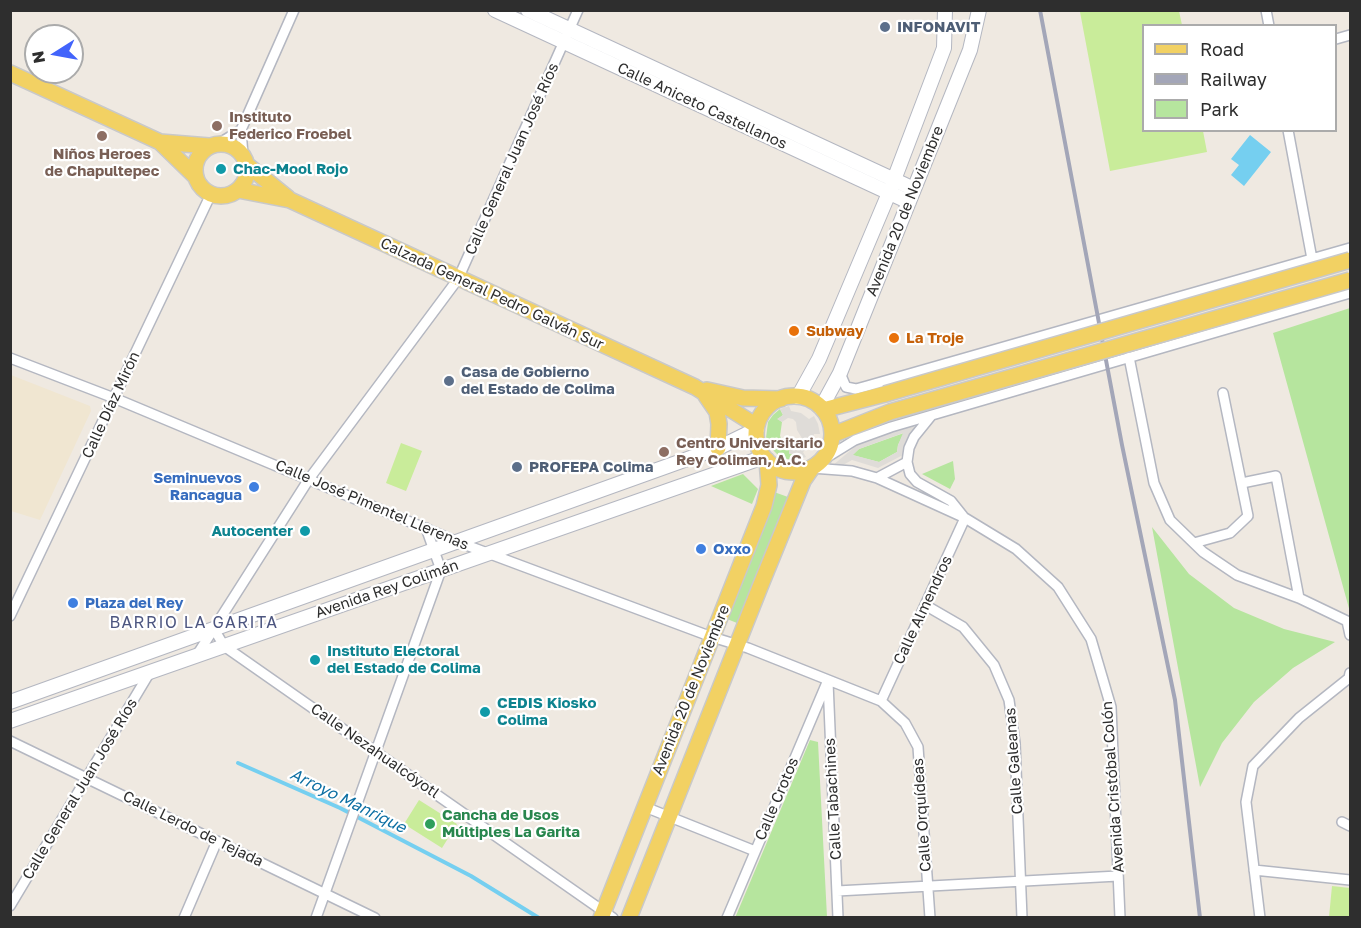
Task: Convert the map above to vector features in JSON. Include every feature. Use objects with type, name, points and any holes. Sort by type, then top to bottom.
[{"type":"main road","name":"Calle Aniceto Castellanos","points":[[495,10],[567,35],[911,195]]},
{"type":"main road","name":"Calle Aniceto Castellanos","points":[[528,10],[567,35]]},
{"type":"main road","name":"Avenida 20 de Noviembre","points":[[798,397],[819,359],[892,186],[944,48],[945,10]]},
{"type":"main road","name":"Avenida 20 de Noviembre","points":[[822,409],[840,373],[970,50],[979,10]]},
{"type":"main road","points":[[10,73],[160,142],[211,194],[221,196],[230,194],[244,182],[247,173],[245,159],[236,148],[228,144],[160,142]]},
{"type":"main road","points":[[196,177],[195,165],[200,154],[214,145]]},
{"type":"main road","name":"Calzada General Pedro Galván Sur","points":[[245,159],[290,200]]},
{"type":"main road","name":"Calzada General Pedro Galván Sur","points":[[238,189],[290,200],[700,391],[757,428]]},
{"type":"main road","points":[[822,409],[885,394],[1350,260]]},
{"type":"main road","points":[[832,435],[890,412],[1350,280]]},
{"type":"main road","name":"Calzada General Pedro Galván Sur","points":[[700,391],[743,398],[781,399]]},
{"type":"main road","points":[[700,391],[717,412],[718,448]]},
{"type":"main road","points":[[798,397],[806,398],[822,409],[829,421],[832,435],[827,453],[817,464],[799,472],[790,472],[782,470],[765,459],[759,448],[757,428],[759,419],[768,407],[781,399],[798,397]]},
{"type":"main road","name":"Avenida Rey Colimán","points":[[10,702],[718,448],[757,428]]},
{"type":"main road","name":"Avenida 20 de Noviembre","points":[[606,915],[645,807],[764,506],[769,485],[765,459]]},
{"type":"main road","name":"Avenida Rey Colimán","points":[[10,721],[765,459]]},
{"type":"main road","name":"Avenida 20 de Noviembre","points":[[629,918],[803,481],[817,464]]},
{"type":"street","points":[[245,159],[241,129],[294,10]]},
{"type":"street","name":"Calle General Juan José Ríos","points":[[197,655],[309,479],[458,279],[578,10]]},
{"type":"street","points":[[214,145],[241,129]]},
{"type":"street","points":[[1288,132],[1312,259]]},
{"type":"street","name":"Calle Díaz Mirón","points":[[10,616],[211,194]]},
{"type":"street","points":[[840,373],[846,387],[856,389],[1350,248]]},
{"type":"street","points":[[817,464],[855,440],[1350,293]]},
{"type":"street","points":[[1111,317],[1107,326],[1108,344],[1113,352],[1125,358]]},
{"type":"street","points":[[1067,330],[1076,333],[1084,341],[1086,350],[1084,363],[1076,373]]},
{"type":"street","name":"Calle José Pimentel Llerenas","points":[[10,358],[114,398],[458,542],[712,637],[737,644]]},
{"type":"street","points":[[1125,358],[1154,483],[1170,519],[1203,552],[1237,575],[1299,597],[1347,621],[1350,634]]},
{"type":"street","points":[[1194,543],[1230,533],[1248,516],[1223,393]]},
{"type":"street","points":[[931,416],[914,437],[909,448],[907,462],[910,474],[918,482],[951,501],[965,518]]},
{"type":"street","points":[[877,478],[907,462]]},
{"type":"street","name":"Avenida Cristóbal Colón","points":[[817,464],[877,478],[965,518],[1016,549],[1058,587],[1091,639],[1111,707],[1120,918]]},
{"type":"street","points":[[1242,483],[1276,476],[1299,597]]},
{"type":"street","name":"Calle Almendros","points":[[880,701],[965,518]]},
{"type":"street","points":[[316,918],[441,570],[426,528]]},
{"type":"street","name":"Calle Galeanas","points":[[925,605],[963,627],[994,665],[1009,700],[1015,743],[1022,918]]},
{"type":"street","points":[[214,629],[224,646]]},
{"type":"street","name":"Calle Orquídeas","points":[[737,644],[880,701],[905,723],[918,747],[930,918]]},
{"type":"street","name":"Calle Nezahualcóyotl","points":[[224,646],[606,915]]},
{"type":"street","name":"Calle General Juan José Ríos","points":[[10,906],[150,672]]},
{"type":"street","points":[[1260,918],[1246,802],[1253,766],[1299,718],[1348,678],[1350,673]]},
{"type":"street","name":"Calle Crotos","points":[[727,918],[828,680]]},
{"type":"street","name":"Calle Tabachines","points":[[828,680],[838,918]]},
{"type":"street","name":"Calle Lerdo de Tejada","points":[[10,741],[375,918]]},
{"type":"street","points":[[645,807],[755,851]]},
{"type":"street","points":[[184,918],[217,841]]},
{"type":"street","points":[[1254,870],[1350,880]]},
{"type":"street","points":[[837,891],[1118,876]]},
{"type":"shaded area","points":[[11,375],[90,406],[91,411],[40,520],[11,511]]},
{"type":"shaded area","points":[[789,406],[791,411],[801,413],[809,419],[814,416],[820,434],[814,434],[811,445],[803,452],[806,457],[797,460],[796,454],[789,454],[790,447],[796,447],[803,440],[797,430],[796,422],[788,418],[782,422],[777,419],[783,415],[780,409]]},
{"type":"shaded area","points":[[913,425],[915,428],[903,447],[903,455],[878,468],[852,460],[843,465],[832,466],[858,444]],"holes":[[[903,433],[897,452],[879,462],[853,455],[859,449]]]},
{"type":"green space","points":[[1088,10],[1179,11],[1182,24],[1142,24],[1142,132],[1203,132],[1207,152],[1110,171],[1080,12]]},
{"type":"green space","points":[[1350,308],[1350,612],[1273,333]]},
{"type":"green space","points":[[780,409],[783,415],[778,419],[782,422],[780,436],[790,447],[789,453],[796,454],[797,460],[779,456],[769,446],[766,438],[768,422]]},
{"type":"green space","points":[[904,433],[897,452],[879,462],[852,455],[859,449]]},
{"type":"green space","points":[[401,443],[422,451],[406,491],[386,483]]},
{"type":"green space","points":[[953,461],[955,479],[950,489],[922,474]]},
{"type":"green space","points":[[743,474],[758,489],[752,504],[711,486]]},
{"type":"green space","points":[[774,492],[788,497],[737,623],[727,619]]},
{"type":"green space","points":[[1152,527],[1189,574],[1234,608],[1284,629],[1335,642],[1293,668],[1254,702],[1222,743],[1200,787]]},
{"type":"green space","points":[[810,740],[818,742],[827,917],[735,918]]},
{"type":"green space","name":"Cancha de Usos Múltiples La Garita","points":[[419,800],[457,824],[442,848],[404,824]]},
{"type":"green space","points":[[1332,886],[1350,888],[1350,917],[1329,917]]},
{"type":"water","points":[[1250,135],[1271,152],[1244,186],[1231,175],[1239,165],[1231,159]]},
{"type":"waterway","name":"Arroyo Manrique","points":[[238,763],[340,808],[471,876],[539,918]]},
{"type":"railway","points":[[1040,10],[1122,445],[1175,700],[1200,918]]},
{"type":"place","name":"INFONAVIT","points":[[885,27]]},
{"type":"place","name":"Instituto Federico Froebel","points":[[217,126]]},
{"type":"place","name":"Niños Heroes de Chapultepec","points":[[102,136]]},
{"type":"place","name":"Chac-Mool Rojo","points":[[221,169]]},
{"type":"place","name":"Subway","points":[[794,331]]},
{"type":"place","name":"La Troje","points":[[894,338]]},
{"type":"place","name":"Casa de Gobierno del Estado de Colima","points":[[449,381]]},
{"type":"place","name":"Centro Universitario Rey Coliman, A.C.","points":[[664,452]]},
{"type":"place","name":"PROFEPA Colima","points":[[517,467]]},
{"type":"place","name":"Seminuevos Rancagua","points":[[254,487]]},
{"type":"place","name":"Autocenter","points":[[305,531]]},
{"type":"place","name":"Oxxo","points":[[701,549]]},
{"type":"place","name":"Plaza del Rey","points":[[73,603]]},
{"type":"place","name":"Instituto Electoral del Estado de Colima","points":[[315,660]]},
{"type":"place","name":"CEDIS Kiosko Colima","points":[[485,712]]},
{"type":"place","name":"Cancha de Usos Múltiples La Garita","points":[[430,824]]},
{"type":"district","name":"BARRIO LA GARITA","points":[[194,623]]}]
